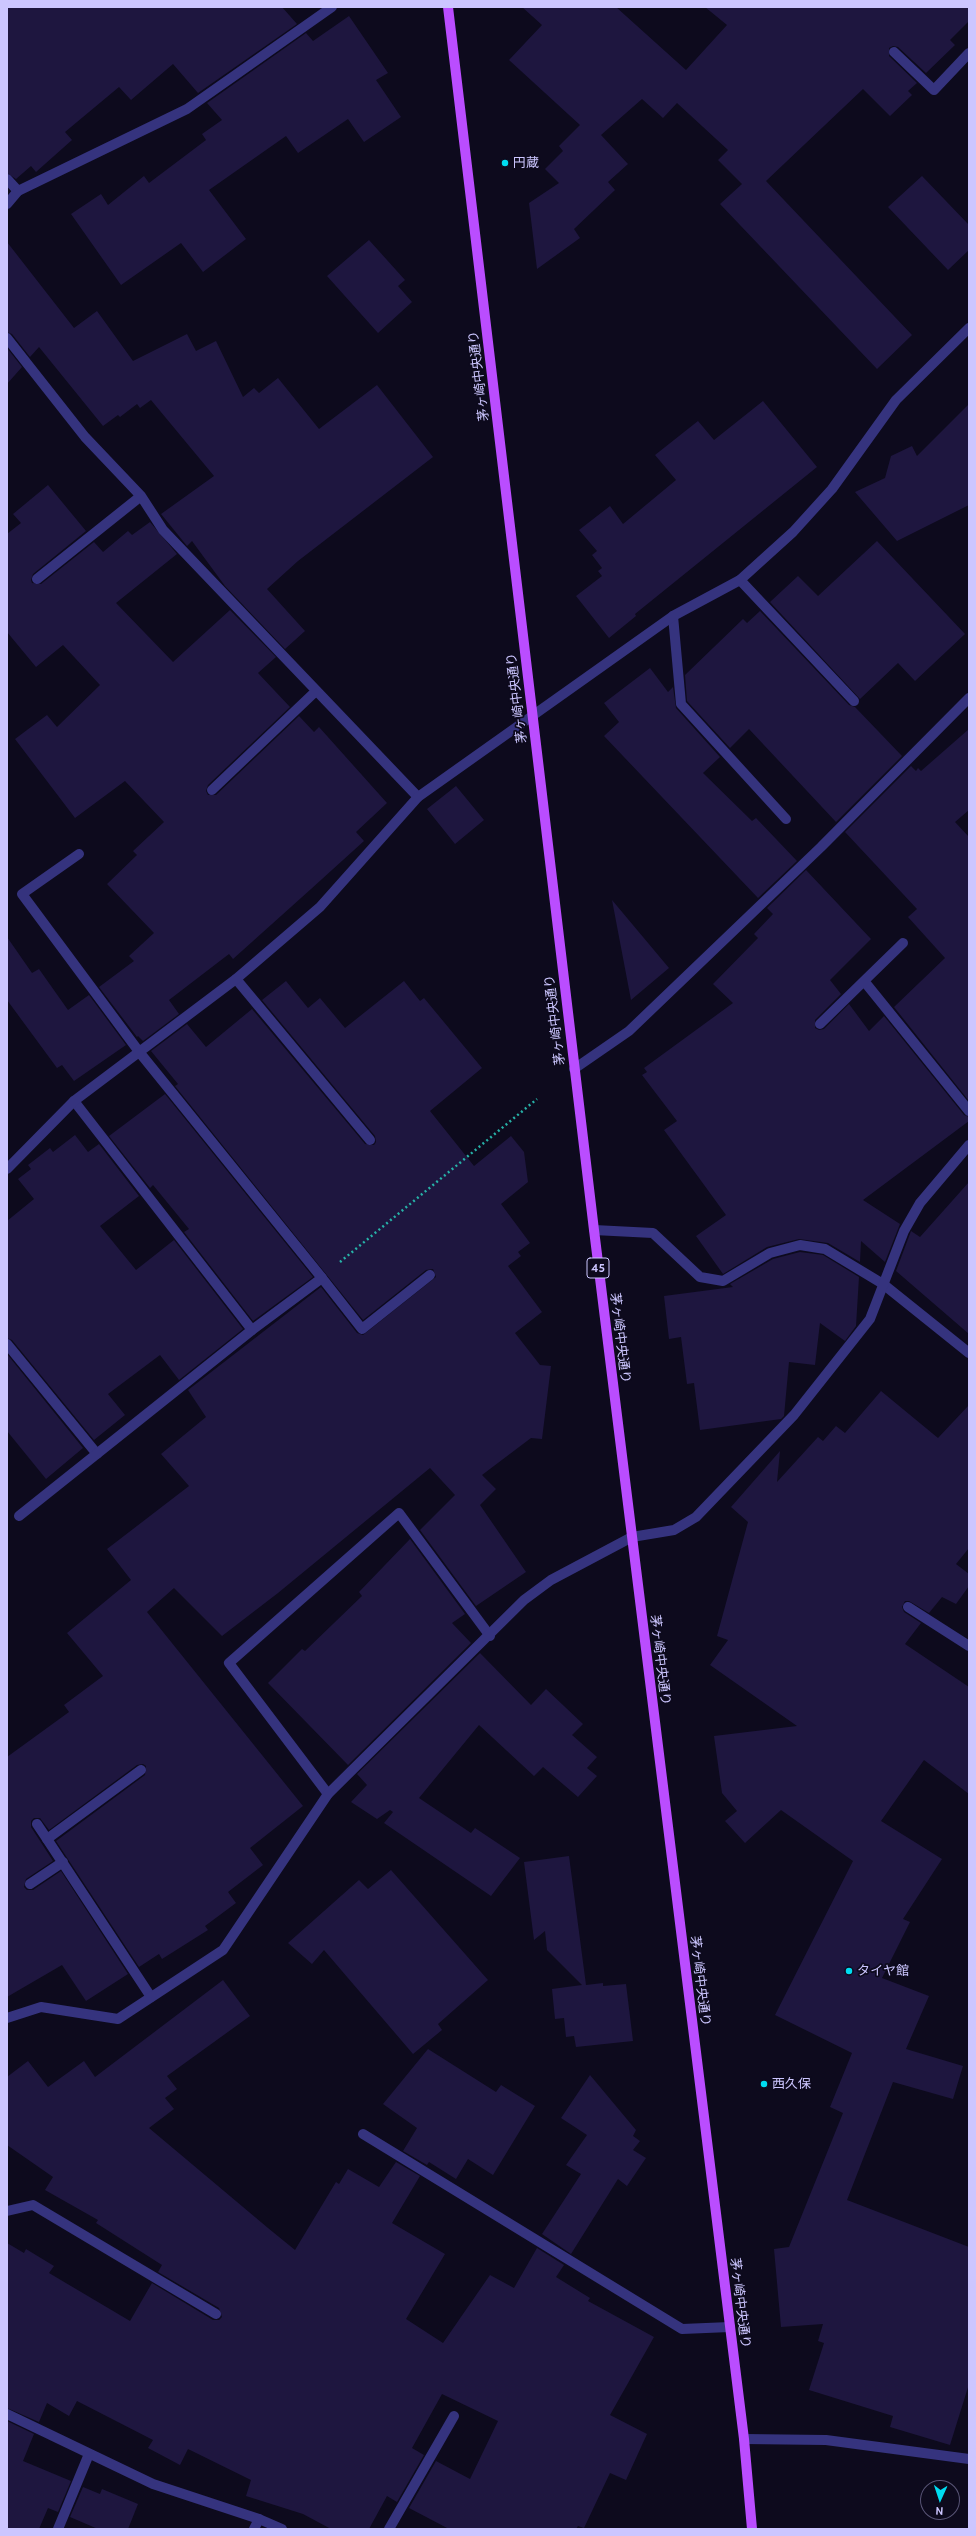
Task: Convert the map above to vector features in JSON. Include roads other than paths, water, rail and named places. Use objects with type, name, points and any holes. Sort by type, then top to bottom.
[{"type":"main road","name":"茅ヶ崎中央通り","points":[[448,7],[574,1069],[744,2439],[752,2529]]},
{"type":"street","points":[[7,204],[18,191],[187,109],[332,7]]},
{"type":"street","points":[[894,52],[934,90],[969,53]]},
{"type":"street","points":[[7,179],[18,191]]},
{"type":"street","points":[[7,1169],[74,1101],[140,1053],[236,979],[320,907],[418,798],[673,616],[740,580],[793,532],[832,489],[896,400],[969,328]]},
{"type":"street","points":[[7,338],[85,437],[141,496],[163,530],[418,798]]},
{"type":"street","points":[[37,579],[141,496]]},
{"type":"street","points":[[740,580],[854,701]]},
{"type":"street","points":[[673,616],[681,704],[786,819]]},
{"type":"street","points":[[212,790],[316,691]]},
{"type":"street","points":[[574,1069],[630,1031],[821,847],[969,698]]},
{"type":"street","points":[[79,854],[22,894],[140,1053],[362,1329],[430,1275]]},
{"type":"street","points":[[820,1024],[903,943]]},
{"type":"street","points":[[236,979],[370,1140]]},
{"type":"street","points":[[864,980],[969,1111]]},
{"type":"street","points":[[74,1101],[252,1330]]},
{"type":"street","points":[[7,2018],[41,2007],[118,2019],[223,1950],[328,1794],[490,1636],[524,1600],[551,1580],[632,1537],[674,1530],[696,1517],[794,1416],[870,1319],[904,1231],[920,1203],[968,1147]]},
{"type":"street","points":[[594,1230],[654,1233],[700,1277],[723,1281],[770,1253],[800,1245],[825,1249],[883,1284],[969,1353]]},
{"type":"street","points":[[19,1516],[252,1330],[322,1278]]},
{"type":"street","points":[[7,1344],[97,1454]]},
{"type":"street","points":[[328,1794],[229,1663],[398,1513],[490,1636]]},
{"type":"street","points":[[908,1607],[969,1646]]},
{"type":"street","points":[[47,1839],[141,1770]]},
{"type":"street","points":[[37,1824],[151,1997]]},
{"type":"street","points":[[30,1884],[63,1862]]},
{"type":"street","points":[[364,2134],[682,2329],[730,2327]]},
{"type":"street","points":[[7,2210],[33,2205],[216,2314]]},
{"type":"street","points":[[7,2414],[153,2484],[259,2519],[282,2529]]},
{"type":"street","points":[[389,2529],[454,2416]]},
{"type":"street","points":[[744,2439],[826,2440],[969,2459]]},
{"type":"street","points":[[58,2529],[89,2454]]},
{"type":"street","points":[[254,2529],[259,2519]]},
{"type":"place","name":"円蔵","points":[[505,163]]},
{"type":"place","name":"タイヤ館","points":[[849,1971]]},
{"type":"place","name":"西久保","points":[[764,2084]]}]
